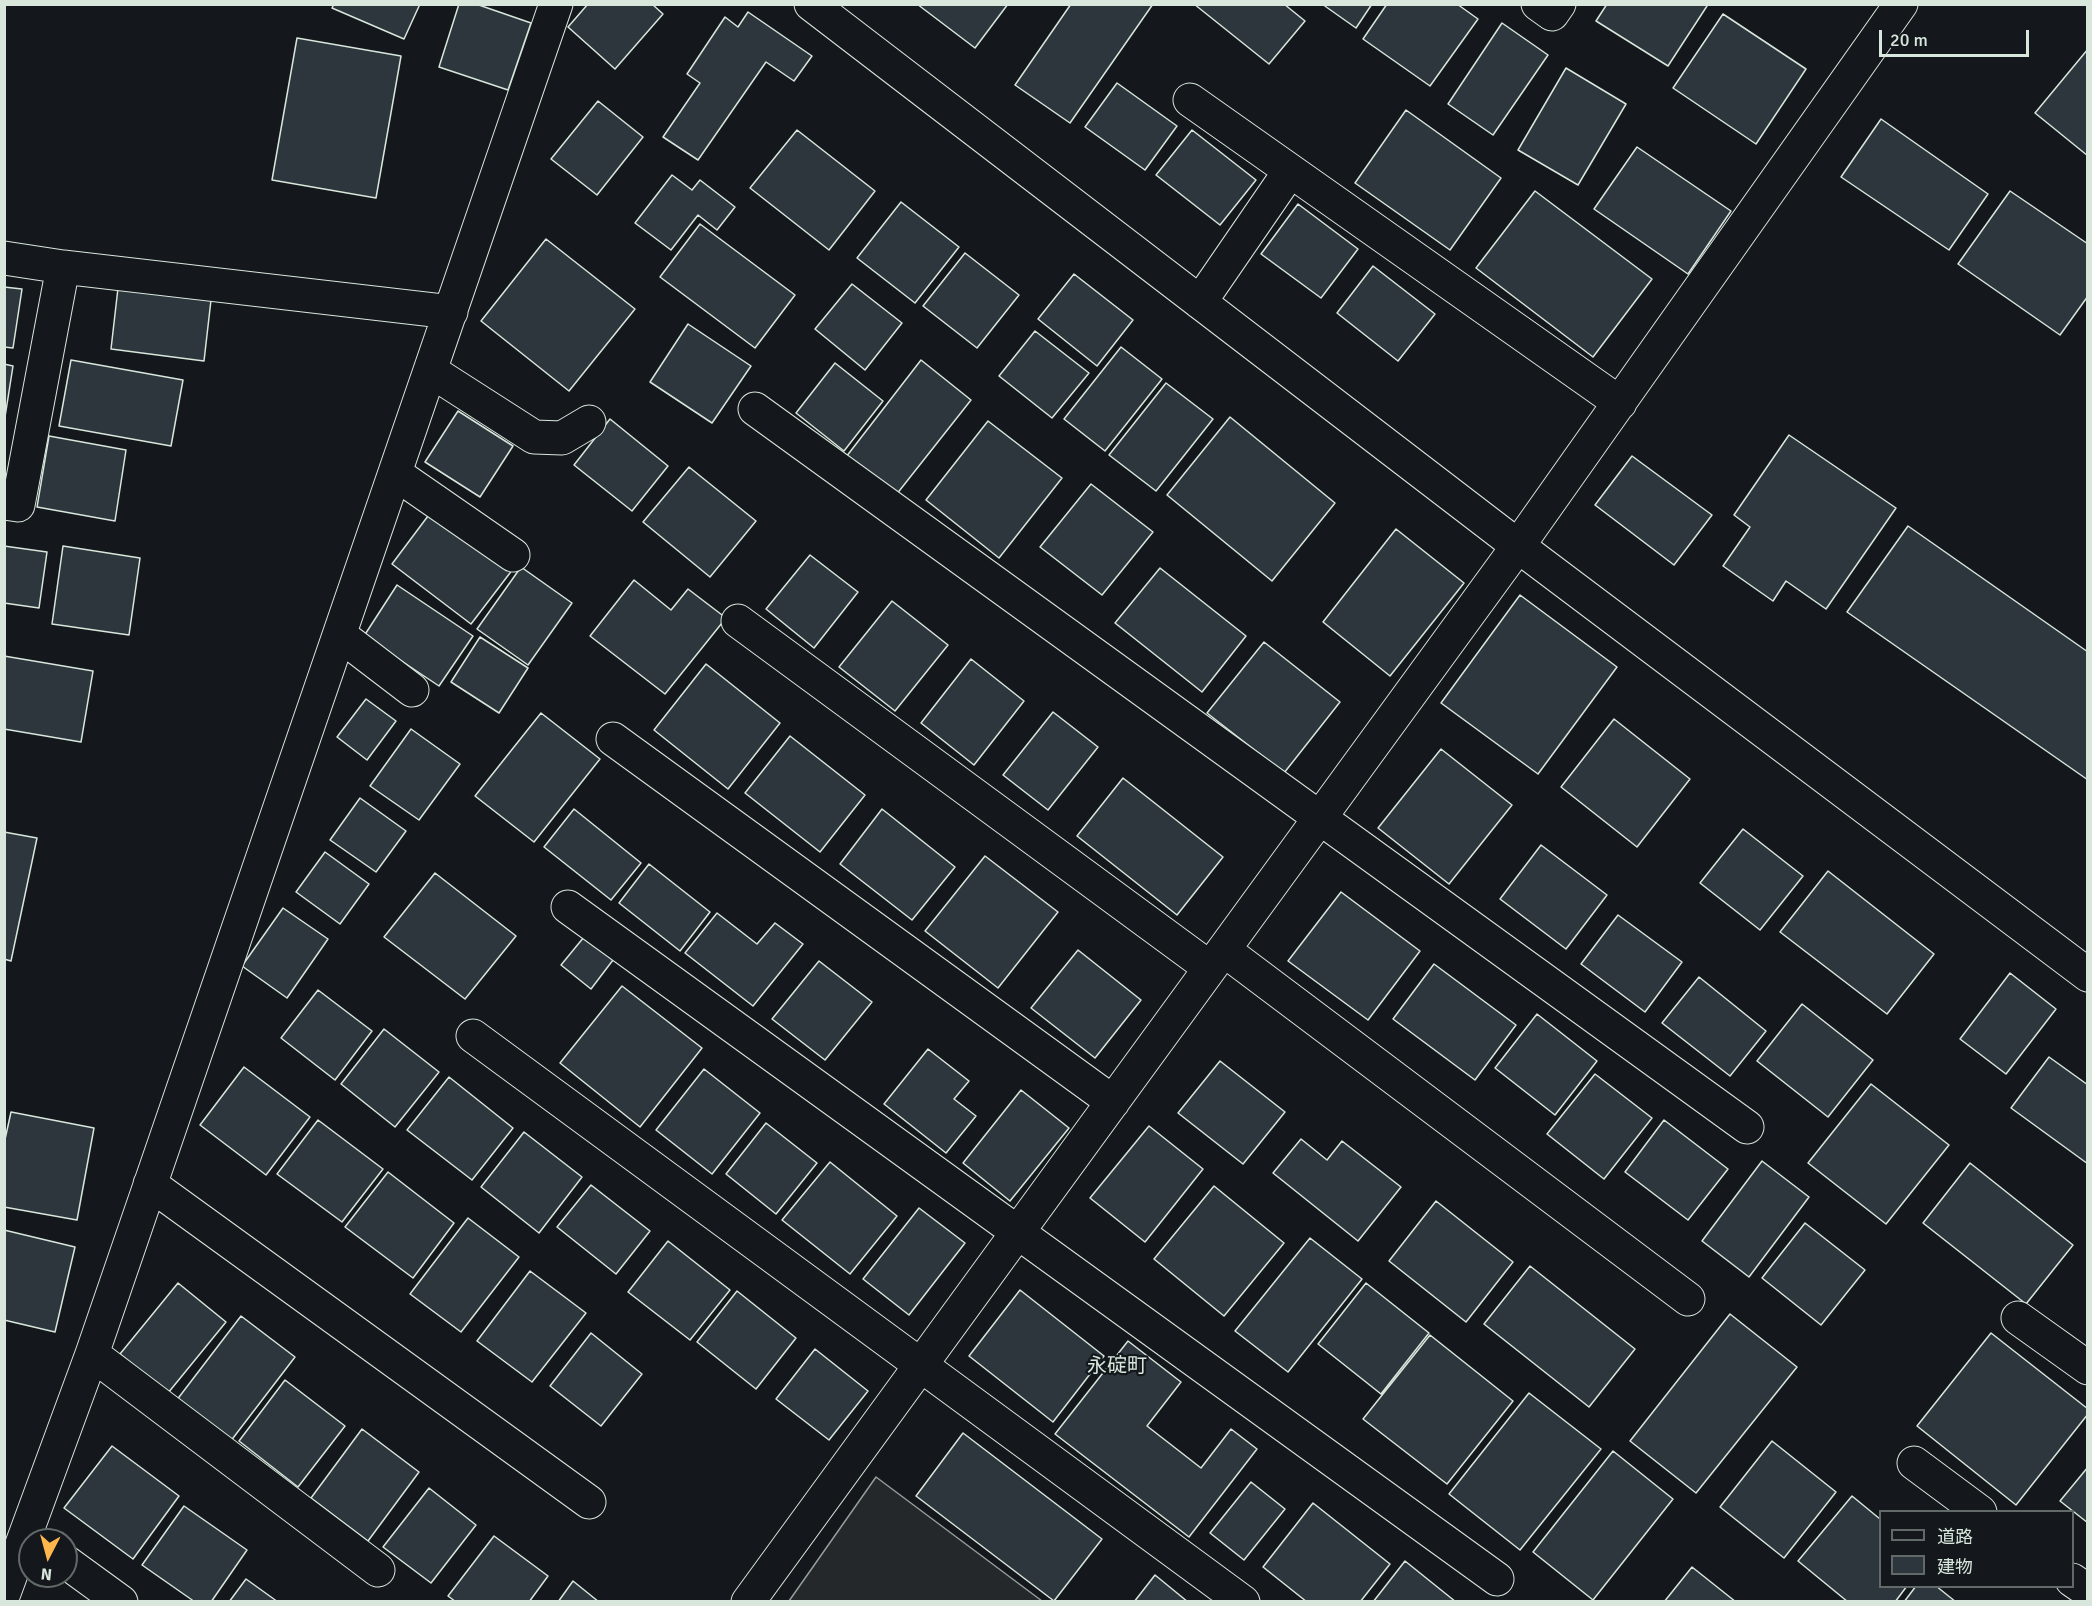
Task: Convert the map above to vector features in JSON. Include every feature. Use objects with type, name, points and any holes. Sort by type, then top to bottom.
[{"type":"street","points":[[34,1528],[556,4]]},
{"type":"street","points":[[811,4],[1518,546],[2088,975]]},
{"type":"street","points":[[1538,4],[1552,14],[1559,4]]},
{"type":"street","points":[[748,1602],[1518,546],[1901,4]]},
{"type":"street","points":[[1190,100],[1620,403]]},
{"type":"street","points":[[1200,302],[1290,171]]},
{"type":"street","points":[[4,258],[63,267],[451,312]]},
{"type":"street","points":[[4,503],[18,505],[63,267]]},
{"type":"street","points":[[431,370],[534,437],[562,438],[590,422]]},
{"type":"street","points":[[755,409],[1747,1127]]},
{"type":"street","points":[[396,474],[513,555]]},
{"type":"street","points":[[738,621],[1217,959],[1688,1299]]},
{"type":"street","points":[[340,635],[412,690]]},
{"type":"street","points":[[613,739],[1113,1102]]},
{"type":"street","points":[[567,907],[1497,1579]]},
{"type":"street","points":[[473,1036],[1243,1602]]},
{"type":"street","points":[[150,1185],[589,1502]]},
{"type":"street","points":[[2018,1318],[2088,1368]]},
{"type":"street","points":[[92,1354],[378,1570]]},
{"type":"street","points":[[1914,1463],[1977,1510]]},
{"type":"street","points":[[4,1593],[18,1564]]},
{"type":"street","points":[[78,1571],[121,1602]]},
{"type":"street","points":[[2074,1581],[2088,1591]]},
{"type":"shaded area","points":[[876,1477],[1042,1601],[789,1601]]},
{"type":"building","points":[[334,4],[420,4],[404,39],[332,8]]},
{"type":"building","points":[[459,4],[476,4],[531,23],[508,90],[439,67]]},
{"type":"building","points":[[588,4],[652,4],[663,14],[615,69],[568,27]]},
{"type":"building","points":[[917,4],[1008,4],[975,48]]},
{"type":"building","points":[[1071,4],[1153,4],[1070,123],[1015,85]]},
{"type":"building","points":[[1194,4],[1284,4],[1305,21],[1269,64]]},
{"type":"building","points":[[1322,4],[1372,4],[1356,28]]},
{"type":"building","points":[[1387,4],[1457,4],[1478,19],[1430,86],[1363,39]]},
{"type":"building","points":[[1607,4],[1704,4],[1707,6],[1668,66],[1596,21]]},
{"type":"building","points":[[748,12],[812,56],[794,81],[766,62],[698,160],[663,137],[700,83],[687,74],[725,17],[738,27]]},
{"type":"building","points":[[1723,14],[1806,69],[1756,144],[1673,88]]},
{"type":"building","points":[[1502,23],[1548,55],[1493,135],[1448,104]]},
{"type":"building","points":[[297,38],[401,56],[376,198],[272,180]]},
{"type":"building","points":[[2088,49],[2088,156],[2035,113]]},
{"type":"building","points":[[1566,68],[1626,104],[1578,185],[1518,150]]},
{"type":"building","points":[[1117,83],[1177,126],[1145,170],[1085,127]]},
{"type":"building","points":[[598,101],[643,137],[597,195],[551,159]]},
{"type":"building","points":[[1406,110],[1501,178],[1450,250],[1355,183]]},
{"type":"building","points":[[1881,119],[1988,194],[1949,250],[1841,177]]},
{"type":"building","points":[[797,130],[875,191],[829,250],[750,188]]},
{"type":"building","points":[[1192,130],[1256,180],[1220,225],[1156,175]]},
{"type":"building","points":[[1637,147],[1731,211],[1688,274],[1594,209]]},
{"type":"building","points":[[672,175],[692,190],[700,180],[735,207],[717,230],[698,215],[671,250],[635,223]]},
{"type":"building","points":[[1535,191],[1652,279],[1593,357],[1476,268]]},
{"type":"building","points":[[2010,191],[2088,244],[2088,296],[2060,335],[1958,264]]},
{"type":"building","points":[[901,202],[959,247],[915,303],[857,258]]},
{"type":"building","points":[[1298,204],[1358,249],[1321,298],[1261,254]]},
{"type":"building","points":[[700,224],[795,295],[755,348],[660,277]]},
{"type":"building","points":[[546,239],[635,309],[569,391],[481,321]]},
{"type":"building","points":[[965,253],[1019,295],[977,348],[923,306]]},
{"type":"building","points":[[1373,266],[1435,314],[1398,361],[1337,313]]},
{"type":"building","points":[[1074,274],[1133,320],[1097,366],[1038,319]]},
{"type":"building","points":[[852,284],[902,323],[865,370],[815,329]]},
{"type":"building","points":[[4,287],[22,289],[13,348],[4,347]]},
{"type":"building","points":[[118,288],[211,300],[204,361],[111,349]]},
{"type":"building","points":[[688,324],[751,366],[712,423],[650,382]]},
{"type":"building","points":[[1035,331],[1089,373],[1052,418],[999,376]]},
{"type":"building","points":[[1121,347],[1162,379],[1105,451],[1064,419]]},
{"type":"building","points":[[71,360],[183,380],[171,446],[59,426]]},
{"type":"building","points":[[921,360],[971,400],[896,495],[846,457]]},
{"type":"building","points":[[835,363],[883,401],[844,451],[796,413]]},
{"type":"building","points":[[4,364],[13,366],[5,417],[4,417]]},
{"type":"building","points":[[1166,383],[1213,419],[1156,491],[1109,455]]},
{"type":"building","points":[[458,411],[513,446],[480,497],[425,462]]},
{"type":"building","points":[[1230,417],[1335,503],[1272,581],[1167,495]]},
{"type":"building","points":[[610,419],[668,466],[632,511],[574,465]]},
{"type":"building","points":[[988,421],[1062,478],[999,558],[926,500]]},
{"type":"building","points":[[1789,435],[1896,508],[1826,609],[1786,581],[1773,601],[1723,566],[1750,527],[1734,515]]},
{"type":"building","points":[[49,436],[126,450],[115,521],[37,507]]},
{"type":"building","points":[[1632,456],[1712,515],[1674,565],[1595,505]]},
{"type":"building","points":[[689,467],[756,521],[710,577],[643,522]]},
{"type":"building","points":[[1091,484],[1153,532],[1102,595],[1040,547]]},
{"type":"building","points":[[434,508],[513,569],[471,624],[392,564]]},
{"type":"building","points":[[1908,526],[2088,652],[2088,780],[1847,612]]},
{"type":"building","points":[[1396,529],[1464,583],[1390,676],[1323,622]]},
{"type":"building","points":[[4,546],[47,552],[39,608],[4,603]]},
{"type":"building","points":[[63,546],[140,558],[129,635],[52,624]]},
{"type":"building","points":[[810,555],[858,592],[814,648],[766,609]]},
{"type":"building","points":[[521,567],[572,603],[528,665],[477,629]]},
{"type":"building","points":[[1160,568],[1246,636],[1202,692],[1115,623]]},
{"type":"building","points":[[634,580],[671,610],[688,589],[726,618],[665,694],[590,636]]},
{"type":"building","points":[[397,585],[473,636],[439,686],[364,636]]},
{"type":"building","points":[[1520,595],[1617,667],[1538,774],[1441,703]]},
{"type":"building","points":[[892,601],[948,645],[895,711],[839,667]]},
{"type":"building","points":[[480,637],[528,668],[499,713],[451,682]]},
{"type":"building","points":[[1264,642],[1340,702],[1284,773],[1207,713]]},
{"type":"building","points":[[4,656],[93,671],[81,742],[4,729]]},
{"type":"building","points":[[971,659],[1024,701],[974,765],[921,723]]},
{"type":"building","points":[[706,664],[780,723],[728,789],[654,730]]},
{"type":"building","points":[[366,699],[396,721],[367,760],[337,737]]},
{"type":"building","points":[[1053,712],[1098,747],[1048,810],[1003,775]]},
{"type":"building","points":[[541,713],[600,759],[534,842],[475,796]]},
{"type":"building","points":[[1614,719],[1690,779],[1637,847],[1561,787]]},
{"type":"building","points":[[411,729],[460,764],[419,820],[370,786]]},
{"type":"building","points":[[790,736],[865,795],[820,852],[745,793]]},
{"type":"building","points":[[1441,749],[1512,805],[1449,884],[1378,828]]},
{"type":"building","points":[[1123,778],[1223,857],[1177,915],[1077,836]]},
{"type":"building","points":[[360,798],[406,831],[376,872],[330,840]]},
{"type":"building","points":[[574,809],[641,863],[611,900],[544,847]]},
{"type":"building","points":[[882,809],[955,867],[912,920],[840,864]]},
{"type":"building","points":[[1743,829],[1803,876],[1760,930],[1700,883]]},
{"type":"building","points":[[4,832],[37,838],[11,961],[4,959]]},
{"type":"building","points":[[1541,845],[1607,895],[1566,949],[1500,899]]},
{"type":"building","points":[[325,852],[369,884],[340,924],[296,892]]},
{"type":"building","points":[[985,856],[1058,912],[998,988],[925,931]]},
{"type":"building","points":[[649,864],[710,912],[680,951],[619,903]]},
{"type":"building","points":[[1828,871],[1934,954],[1887,1014],[1780,932]]},
{"type":"building","points":[[435,873],[516,936],[465,999],[384,937]]},
{"type":"building","points":[[1341,892],[1420,951],[1368,1020],[1288,961]]},
{"type":"building","points":[[283,908],[328,939],[287,998],[242,966]]},
{"type":"building","points":[[717,913],[757,944],[775,923],[803,944],[753,1006],[685,953]]},
{"type":"building","points":[[1618,915],[1682,962],[1645,1012],[1581,964]]},
{"type":"building","points":[[584,937],[613,960],[591,989],[561,965]]},
{"type":"building","points":[[1078,950],[1141,1000],[1095,1058],[1031,1008]]},
{"type":"building","points":[[819,961],[872,1002],[825,1060],[772,1019]]},
{"type":"building","points":[[1434,964],[1516,1025],[1475,1080],[1393,1019]]},
{"type":"building","points":[[2010,973],[2056,1009],[2006,1074],[1960,1039]]},
{"type":"building","points":[[1699,977],[1766,1031],[1730,1076],[1662,1023]]},
{"type":"building","points":[[622,986],[702,1048],[640,1127],[560,1063]]},
{"type":"building","points":[[318,990],[372,1031],[335,1080],[281,1038]]},
{"type":"building","points":[[1802,1004],[1873,1060],[1828,1117],[1757,1061]]},
{"type":"building","points":[[1537,1014],[1597,1061],[1555,1115],[1495,1068]]},
{"type":"building","points":[[384,1029],[439,1072],[395,1127],[341,1084]]},
{"type":"building","points":[[928,1049],[969,1081],[954,1099],[976,1116],[946,1153],[884,1104]]},
{"type":"building","points":[[2049,1057],[2088,1085],[2088,1164],[2011,1108]]},
{"type":"building","points":[[1220,1061],[1285,1112],[1243,1164],[1178,1113]]},
{"type":"building","points":[[244,1067],[310,1117],[266,1175],[200,1125]]},
{"type":"building","points":[[704,1069],[760,1113],[712,1174],[656,1130]]},
{"type":"building","points":[[1595,1074],[1652,1118],[1604,1179],[1547,1134]]},
{"type":"building","points":[[449,1077],[513,1128],[472,1180],[407,1130]]},
{"type":"building","points":[[1871,1084],[1949,1145],[1886,1224],[1808,1163]]},
{"type":"building","points":[[1021,1090],[1069,1128],[1010,1201],[963,1163]]},
{"type":"building","points":[[11,1112],[94,1128],[77,1220],[4,1207],[4,1144]]},
{"type":"building","points":[[318,1120],[383,1169],[342,1222],[277,1174]]},
{"type":"building","points":[[1664,1120],[1728,1169],[1688,1220],[1625,1172]]},
{"type":"building","points":[[766,1123],[817,1163],[776,1214],[726,1174]]},
{"type":"building","points":[[1149,1126],[1203,1169],[1145,1242],[1090,1198]]},
{"type":"building","points":[[524,1132],[582,1177],[539,1233],[481,1187]]},
{"type":"building","points":[[1301,1139],[1327,1160],[1342,1141],[1401,1187],[1358,1241],[1273,1173]]},
{"type":"building","points":[[1762,1161],[1809,1197],[1749,1277],[1702,1241]]},
{"type":"building","points":[[830,1162],[897,1216],[850,1274],[782,1220]]},
{"type":"building","points":[[1970,1163],[2073,1245],[2026,1304],[1923,1223]]},
{"type":"building","points":[[388,1172],[454,1223],[413,1278],[345,1227]]},
{"type":"building","points":[[591,1185],[650,1231],[616,1274],[557,1227]]},
{"type":"building","points":[[1214,1186],[1284,1243],[1224,1316],[1154,1259]]},
{"type":"building","points":[[1436,1201],[1513,1262],[1466,1322],[1389,1261]]},
{"type":"building","points":[[919,1208],[965,1243],[909,1315],[863,1279]]},
{"type":"building","points":[[468,1218],[519,1257],[461,1332],[410,1294]]},
{"type":"building","points":[[1805,1223],[1865,1270],[1821,1325],[1762,1278]]},
{"type":"building","points":[[4,1230],[75,1247],[55,1332],[4,1320]]},
{"type":"building","points":[[1310,1238],[1362,1279],[1288,1372],[1235,1331]]},
{"type":"building","points":[[668,1241],[730,1290],[690,1340],[628,1292]]},
{"type":"building","points":[[1530,1266],[1635,1349],[1589,1407],[1484,1324]]},
{"type":"building","points":[[530,1271],[586,1313],[532,1382],[477,1341]]},
{"type":"building","points":[[178,1283],[226,1322],[168,1393],[120,1354]]},
{"type":"building","points":[[1366,1283],[1429,1333],[1381,1394],[1318,1344]]},
{"type":"building","points":[[1020,1290],[1104,1356],[1053,1422],[969,1356]]},
{"type":"building","points":[[737,1291],[796,1338],[756,1389],[697,1342]]},
{"type":"building","points":[[1730,1314],[1797,1367],[1696,1493],[1630,1441]]},
{"type":"building","points":[[241,1316],[295,1357],[230,1442],[176,1401]]},
{"type":"building","points":[[591,1333],[642,1374],[601,1426],[550,1386]]},
{"type":"building","points":[[1991,1333],[2088,1409],[2088,1414],[2016,1505],[1917,1426]]},
{"type":"building","points":[[1430,1335],[1513,1401],[1447,1484],[1363,1419]]},
{"type":"building","points":[[1128,1341],[1181,1382],[1147,1426],[1201,1468],[1231,1429],[1257,1449],[1189,1537],[1055,1434]]},
{"type":"building","points":[[815,1349],[868,1391],[829,1440],[776,1399]]},
{"type":"building","points":[[285,1380],[345,1426],[298,1487],[239,1441]]},
{"type":"building","points":[[1529,1393],[1601,1449],[1520,1550],[1449,1494]]},
{"type":"building","points":[[362,1429],[419,1472],[368,1541],[311,1498]]},
{"type":"building","points":[[963,1433],[1102,1539],[1054,1601],[916,1496]]},
{"type":"building","points":[[1772,1441],[1836,1492],[1784,1558],[1720,1507]]},
{"type":"building","points":[[112,1446],[179,1496],[133,1559],[64,1508]]},
{"type":"building","points":[[1613,1451],[1673,1499],[1593,1600],[1533,1552]]},
{"type":"building","points":[[2088,1467],[2088,1523],[2060,1501]]},
{"type":"building","points":[[1251,1482],[1285,1509],[1244,1560],[1210,1533]]},
{"type":"building","points":[[429,1488],[476,1525],[431,1583],[383,1547]]},
{"type":"building","points":[[1852,1496],[1879,1518],[1879,1588],[1906,1588],[1895,1602],[1848,1602],[1798,1561]]},
{"type":"building","points":[[1313,1503],[1390,1564],[1360,1602],[1307,1602],[1263,1567]]},
{"type":"building","points":[[184,1506],[247,1550],[211,1602],[195,1602],[142,1565]]},
{"type":"building","points":[[494,1536],[548,1576],[529,1602],[456,1602],[448,1596]]},
{"type":"building","points":[[1405,1561],[1456,1602],[1373,1602]]},
{"type":"building","points":[[1692,1567],[1736,1602],[1664,1602]]},
{"type":"building","points":[[1155,1575],[1188,1602],[1134,1602]]},
{"type":"building","points":[[246,1579],[278,1602],[229,1602]]},
{"type":"building","points":[[573,1581],[599,1602],[558,1602]]},
{"type":"building","points":[[1914,1588],[1938,1588],[1956,1602],[1904,1602]]},
{"type":"district","name":"永碇町","points":[[1117,1367]]}]
